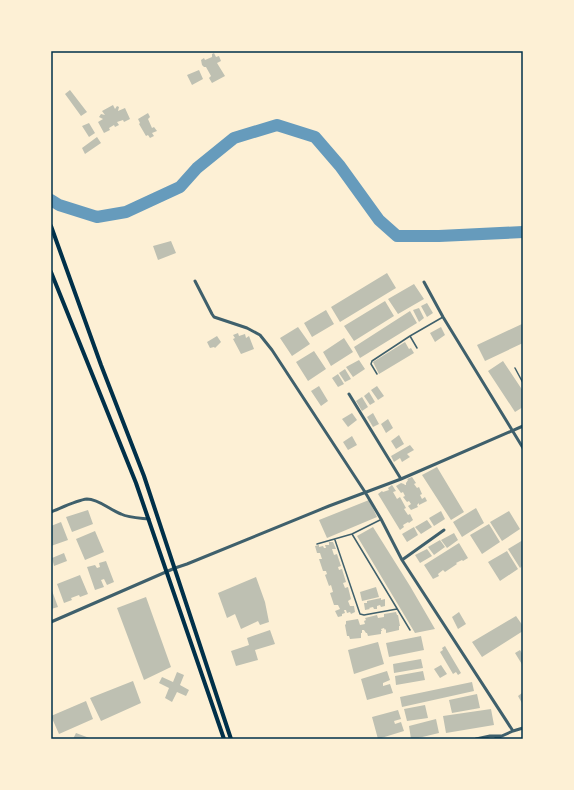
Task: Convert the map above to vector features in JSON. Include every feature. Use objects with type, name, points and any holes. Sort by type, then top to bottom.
[{"type":"main road","points":[[51,226],[101,365],[134,447],[176,568],[231,739]]},
{"type":"main road","points":[[51,272],[136,483],[224,739]]},
{"type":"street","points":[[195,281],[214,317],[247,328],[262,337],[272,350],[365,492],[402,560],[513,731]]},
{"type":"street","points":[[424,282],[443,317],[523,448]]},
{"type":"street","points":[[349,394],[401,479]]},
{"type":"street","points":[[51,622],[176,568],[401,479],[523,426]]},
{"type":"street","points":[[51,512],[86,499],[93,500],[125,516],[149,519]]},
{"type":"street","points":[[402,560],[444,530]]},
{"type":"street","points":[[496,739],[523,728]]},
{"type":"street","points":[[476,739],[490,736],[502,736]]},
{"type":"lane","points":[[377,374],[370,364],[372,361],[410,336],[443,317]]},
{"type":"lane","points":[[410,336],[417,348]]},
{"type":"lane","points":[[515,368],[523,383]]},
{"type":"lane","points":[[317,544],[352,534],[381,519]]},
{"type":"lane","points":[[352,534],[410,630]]},
{"type":"lane","points":[[335,540],[360,614],[364,615],[397,609]]},
{"type":"building","points":[[214,53],[216,57],[219,56],[221,61],[217,63],[225,76],[212,83],[209,78],[211,76],[206,67],[202,65],[201,60],[212,57],[212,54]]},
{"type":"building","points":[[199,70],[203,79],[192,85],[187,75]]},
{"type":"building","points":[[70,90],[87,112],[81,116],[65,94]]},
{"type":"building","points":[[113,105],[115,109],[117,106],[119,107],[118,111],[125,108],[130,119],[124,122],[123,120],[117,122],[119,125],[115,127],[114,125],[109,128],[110,130],[104,133],[98,122],[103,119],[99,117],[101,114],[105,115],[102,111]]},
{"type":"building","points":[[148,113],[150,117],[148,119],[152,128],[154,127],[157,131],[152,133],[154,136],[150,138],[148,135],[146,136],[139,124],[138,119]]},
{"type":"building","points":[[89,123],[95,133],[89,137],[82,126]]},
{"type":"building","points":[[97,137],[101,143],[85,154],[82,148]]},
{"type":"building","points":[[171,241],[176,253],[158,260],[153,246]]},
{"type":"building","points":[[387,273],[396,288],[340,322],[331,307]]},
{"type":"building","points":[[414,284],[424,299],[398,314],[388,299]]},
{"type":"building","points":[[385,301],[394,316],[354,341],[344,326]]},
{"type":"building","points":[[427,303],[433,313],[427,317],[421,306]]},
{"type":"building","points":[[419,308],[424,318],[419,322],[413,310]]},
{"type":"building","points":[[326,310],[334,324],[312,337],[304,323]]},
{"type":"building","points":[[410,311],[417,323],[360,358],[354,347]]},
{"type":"building","points":[[522,324],[523,343],[485,361],[477,345]]},
{"type":"building","points":[[298,327],[310,344],[292,356],[280,338]]},
{"type":"building","points":[[441,327],[445,335],[435,342],[430,333]]},
{"type":"building","points":[[238,333],[239,336],[245,334],[246,338],[249,336],[254,349],[241,354],[233,339],[235,338],[233,335]]},
{"type":"building","points":[[217,336],[221,342],[215,348],[210,348],[207,342]]},
{"type":"building","points":[[344,338],[353,352],[331,366],[323,352]]},
{"type":"building","points":[[405,342],[409,349],[411,348],[414,353],[379,374],[373,362]]},
{"type":"building","points":[[314,351],[326,369],[308,381],[296,362]]},
{"type":"building","points":[[359,360],[365,369],[353,377],[346,367]]},
{"type":"building","points":[[503,361],[523,391],[523,407],[515,412],[488,371]]},
{"type":"building","points":[[345,369],[351,379],[345,382],[339,373]]},
{"type":"building","points":[[338,374],[344,384],[338,387],[332,378]]},
{"type":"building","points":[[319,386],[328,401],[321,406],[311,391]]},
{"type":"building","points":[[377,386],[384,396],[378,400],[371,390]]},
{"type":"building","points":[[369,392],[375,402],[370,405],[364,396]]},
{"type":"building","points":[[362,397],[368,407],[362,411],[356,401]]},
{"type":"building","points":[[352,413],[357,420],[348,427],[342,419]]},
{"type":"building","points":[[373,413],[379,424],[373,427],[367,417]]},
{"type":"building","points":[[388,419],[393,428],[386,433],[381,424]]},
{"type":"building","points":[[399,435],[404,444],[396,449],[391,441]]},
{"type":"building","points":[[352,436],[357,445],[348,450],[343,442]]},
{"type":"building","points":[[410,445],[414,450],[407,454],[410,457],[402,462],[400,458],[394,462],[391,456]]},
{"type":"building","points":[[437,467],[464,512],[451,520],[422,475]]},
{"type":"building","points":[[412,477],[416,483],[414,484],[417,488],[419,487],[422,494],[420,495],[422,499],[425,497],[427,501],[419,505],[419,503],[417,505],[418,507],[411,510],[408,506],[411,504],[409,501],[407,502],[403,497],[405,496],[403,492],[401,493],[396,486],[401,483],[406,485],[407,479]]},
{"type":"building","points":[[392,485],[396,491],[393,492],[397,499],[400,497],[406,508],[404,509],[408,515],[410,514],[413,520],[403,525],[404,527],[400,530],[378,494],[382,491],[389,490],[388,488]]},
{"type":"building","points":[[369,500],[377,517],[327,538],[319,520]]},
{"type":"building","points":[[476,508],[484,523],[462,537],[453,522]]},
{"type":"building","points":[[88,510],[93,524],[72,532],[66,517]]},
{"type":"building","points":[[441,511],[445,519],[434,526],[429,518]]},
{"type":"building","points":[[509,511],[520,529],[502,541],[490,522]]},
{"type":"building","points":[[427,520],[432,527],[421,534],[415,527]]},
{"type":"building","points":[[61,522],[68,540],[51,546],[51,526]]},
{"type":"building","points":[[489,524],[500,542],[482,554],[470,535]]},
{"type":"building","points":[[373,527],[435,629],[415,633],[357,536]]},
{"type":"building","points":[[414,527],[418,535],[407,542],[402,534]]},
{"type":"building","points":[[95,531],[104,552],[85,560],[76,539]]},
{"type":"building","points":[[454,533],[458,540],[447,548],[441,540]]},
{"type":"building","points":[[440,540],[445,547],[434,555],[428,547]]},
{"type":"building","points":[[523,540],[523,565],[520,568],[508,549]]},
{"type":"building","points":[[329,542],[333,542],[336,549],[332,549],[334,555],[337,554],[341,566],[338,567],[339,570],[342,569],[346,582],[343,583],[345,588],[348,587],[351,599],[348,601],[350,606],[354,606],[355,612],[351,614],[350,612],[347,613],[346,610],[344,610],[345,613],[338,617],[335,611],[340,609],[338,605],[334,605],[330,593],[333,592],[331,585],[329,586],[325,575],[327,574],[326,571],[323,571],[319,559],[322,559],[320,553],[317,553],[315,546],[319,545],[319,547],[323,546],[326,548],[325,545],[329,545]]},
{"type":"building","points":[[459,543],[468,558],[456,563],[457,564],[445,572],[443,570],[438,574],[439,576],[433,579],[424,565]]},
{"type":"building","points":[[427,549],[432,556],[420,563],[415,555]]},
{"type":"building","points":[[507,551],[518,569],[500,581],[488,562]]},
{"type":"building","points":[[64,553],[67,561],[54,566],[52,558]]},
{"type":"building","points":[[106,561],[114,582],[107,585],[104,579],[101,580],[104,587],[95,590],[87,567],[95,565],[97,568],[100,567],[99,563]]},
{"type":"building","points":[[80,575],[88,594],[71,598],[72,600],[64,603],[57,584]]},
{"type":"building","points":[[256,577],[265,602],[269,622],[260,625],[258,621],[241,629],[235,614],[227,618],[218,593]]},
{"type":"building","points":[[376,587],[379,597],[362,601],[360,592]]},
{"type":"building","points":[[51,588],[58,607],[51,609]]},
{"type":"building","points":[[146,597],[171,667],[144,680],[117,608]]},
{"type":"building","points":[[381,598],[381,600],[385,599],[385,606],[381,607],[380,605],[377,606],[377,609],[374,609],[373,607],[365,610],[364,603]]},
{"type":"building","points":[[396,612],[400,626],[399,630],[386,633],[386,629],[385,630],[384,628],[381,629],[381,634],[368,636],[364,630],[362,630],[361,638],[350,639],[349,636],[347,636],[345,625],[346,621],[358,619],[360,625],[365,624],[365,618],[377,615],[378,618],[384,617],[384,614]]},
{"type":"building","points":[[459,612],[466,624],[458,629],[452,617]]},
{"type":"building","points":[[516,616],[523,626],[523,631],[482,657],[472,642]]},
{"type":"building","points":[[270,630],[275,644],[255,650],[258,660],[236,666],[231,651],[249,645],[247,638]]},
{"type":"building","points":[[421,636],[424,650],[389,657],[386,643]]},
{"type":"building","points":[[378,642],[384,664],[354,674],[348,650]]},
{"type":"building","points":[[445,646],[461,673],[458,675],[456,672],[453,674],[440,652]]},
{"type":"building","points":[[520,650],[523,655],[523,666],[515,653]]},
{"type":"building","points":[[421,659],[423,668],[394,673],[393,664]]},
{"type":"building","points":[[441,665],[447,674],[440,678],[434,669]]},
{"type":"building","points":[[387,671],[390,680],[383,683],[383,686],[390,684],[393,693],[367,700],[361,679]]},
{"type":"building","points":[[423,671],[425,680],[396,685],[395,676]]},
{"type":"building","points":[[177,672],[184,675],[180,685],[189,690],[186,696],[177,692],[172,702],[165,698],[169,688],[159,683],[162,677],[173,682]]},
{"type":"building","points":[[133,681],[141,703],[101,721],[90,698]]},
{"type":"building","points":[[472,682],[474,691],[402,707],[400,697]]},
{"type":"building","points":[[522,693],[523,695],[523,705],[518,696]]},
{"type":"building","points":[[477,694],[480,708],[452,713],[449,700]]},
{"type":"building","points":[[86,701],[93,719],[59,734],[51,716]]},
{"type":"building","points":[[425,705],[428,718],[407,721],[404,709]]},
{"type":"building","points":[[491,709],[494,725],[446,733],[443,716]]},
{"type":"building","points":[[398,710],[401,719],[394,721],[395,724],[401,722],[404,731],[378,739],[372,717]]},
{"type":"building","points":[[436,719],[439,733],[411,739],[409,726]]},
{"type":"building","points":[[76,733],[92,739],[73,739]]},
{"type":"waterway","points":[[51,200],[59,205],[97,217],[126,212],[180,187],[197,168],[234,138],[277,125],[315,137],[340,166],[379,220],[397,236],[439,236],[523,232]]}]
